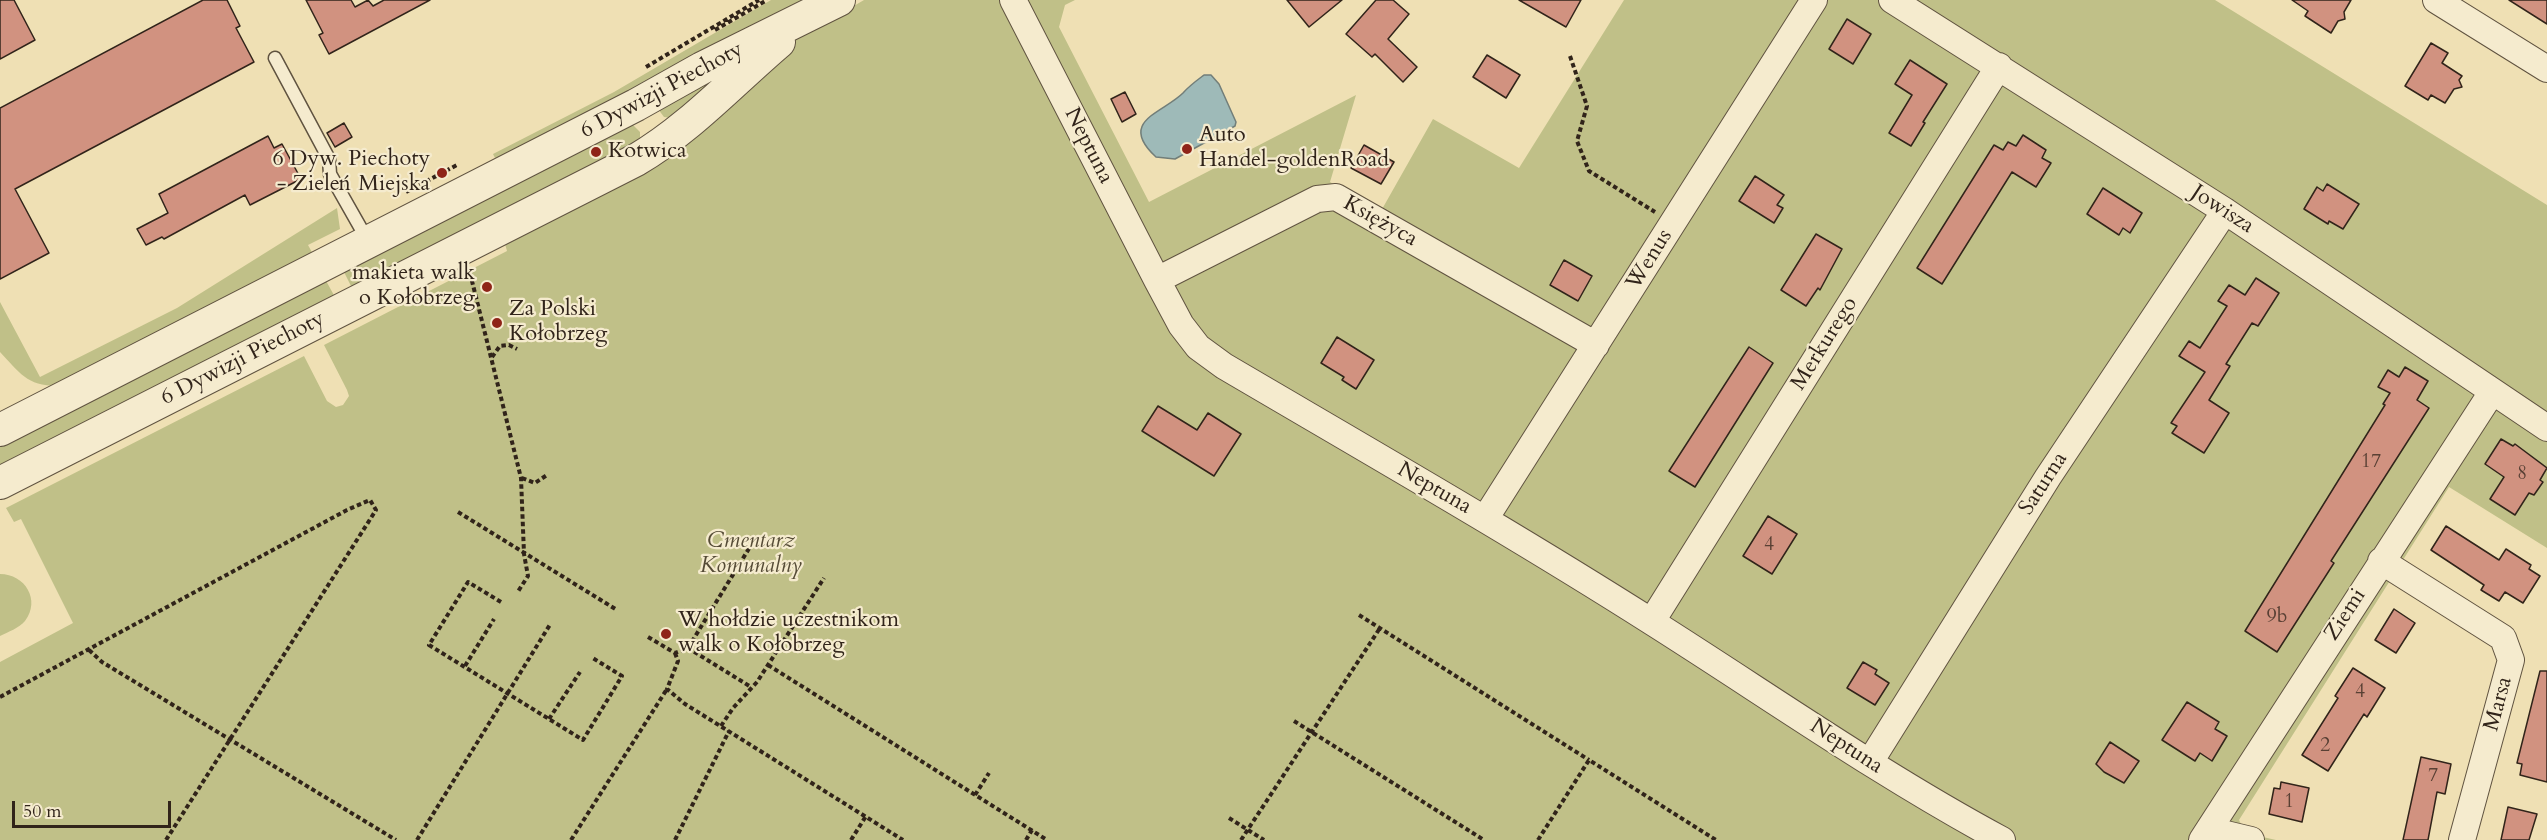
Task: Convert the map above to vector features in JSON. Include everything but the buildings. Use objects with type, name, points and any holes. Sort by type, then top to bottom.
[{"type":"street","name":"6 Dywizji Piechoty","points":[[0,430],[636,105],[702,68],[839,0]]},
{"type":"street","name":"Neptuna","points":[[1013,0],[1157,280],[1181,325],[1198,347],[1224,366],[1485,519],[1652,621],[1932,802],[2002,840]]},
{"type":"street","name":"Wenus","points":[[1485,519],[1814,0]]},
{"type":"street","name":"Jowisza","points":[[1892,0],[2224,211],[2547,428]]},
{"type":"street","points":[[2436,0],[2547,69]]},
{"type":"street","name":"6 Dywizji Piechoty","points":[[0,483],[636,160],[660,145],[693,119],[811,14]]},
{"type":"street","name":"Merkurego","points":[[1652,621],[1999,66]]},
{"type":"street","points":[[636,105],[644,112],[656,130],[660,145]]},
{"type":"street","name":"Księżyca","points":[[1157,280],[1317,199],[1336,197],[1596,345]]},
{"type":"street","name":"Saturna","points":[[1870,762],[2048,477],[2224,211]]},
{"type":"street","name":"Ziemi","points":[[2206,835],[2492,392]]},
{"type":"street","name":"Marsa","points":[[2381,561],[2503,638],[2511,660],[2462,840]]},
{"type":"street","points":[[2206,835],[2251,840]]},
{"type":"lane","points":[[275,58],[329,159],[330,174],[368,242]]},
{"type":"path","points":[[640,70],[759,0]]},
{"type":"path","points":[[1570,56],[1587,106],[1577,141],[1589,171],[1673,223]]},
{"type":"path","points":[[408,189],[465,160]]},
{"type":"path","points":[[467,264],[521,477],[524,554],[528,576],[518,593]]},
{"type":"path","points":[[492,357],[496,349],[505,345],[518,349]]},
{"type":"path","points":[[521,477],[530,483],[535,483],[547,475]]},
{"type":"path","points":[[0,698],[370,500],[376,510],[166,840]]},
{"type":"path","points":[[458,512],[618,610]]},
{"type":"path","points":[[675,653],[688,648],[753,542]]},
{"type":"path","points":[[721,726],[768,665],[824,578]]},
{"type":"path","points":[[501,602],[468,582],[429,645],[583,740],[622,676],[591,657]]},
{"type":"path","points":[[1359,615],[1716,840]]},
{"type":"path","points":[[465,666],[494,619]]},
{"type":"path","points":[[417,840],[551,623]]},
{"type":"path","points":[[1241,840],[1380,628]]},
{"type":"path","points":[[571,840],[667,688],[667,683],[678,661],[675,653],[648,637]]},
{"type":"path","points":[[688,648],[752,687]]},
{"type":"path","points":[[89,650],[102,662],[396,840]]},
{"type":"path","points":[[768,665],[1047,840]]},
{"type":"path","points":[[549,719],[580,672]]},
{"type":"path","points":[[667,688],[685,704],[903,840]]},
{"type":"path","points":[[1294,721],[1484,840]]},
{"type":"path","points":[[675,840],[729,731]]},
{"type":"path","points":[[1538,840],[1589,760]]},
{"type":"path","points":[[975,795],[989,773]]},
{"type":"path","points":[[851,840],[867,816]]},
{"type":"path","points":[[1228,818],[1264,840]]},
{"type":"path","points":[[1026,840],[1032,830]]},
{"type":"green space","points":[[771,0],[815,0],[527,148],[495,158],[493,154],[614,92]]},
{"type":"green space","name":"Cmentarz Komunalny","points":[[864,0],[1075,0],[1065,5],[1059,27],[1149,202],[1356,95],[1330,182],[1381,211],[1433,119],[1519,168],[1624,0],[2215,0],[2547,205],[2547,548],[2449,487],[2239,820],[2245,833],[2276,840],[0,840],[0,662],[73,623],[21,519],[14,522],[6,508],[304,356],[327,401],[336,407],[343,405],[349,396],[324,345],[507,251],[504,240],[791,43]]},
{"type":"green space","points":[[731,66],[671,118],[664,117],[658,109]]},
{"type":"green space","points":[[632,124],[640,132],[640,140],[353,290],[342,268]]},
{"type":"green space","points":[[337,208],[340,229],[308,245],[314,256],[57,386],[31,381],[18,372],[0,352],[0,302],[40,377],[177,308]]},
{"type":"green space","points":[[324,277],[336,299],[0,471],[0,443]]},
{"type":"green space","points":[[0,574],[17,578],[23,583],[31,597],[31,605],[30,613],[23,623],[0,636]]},
{"type":"water","points":[[1204,75],[1211,75],[1219,84],[1236,122],[1235,126],[1175,159],[1156,157],[1145,145],[1141,135],[1142,126],[1147,119]]},
{"type":"place","name":"Auto Handel-goldenRoad","points":[[1187,149]]},
{"type":"place","name":"Kotwica","points":[[596,152]]},
{"type":"place","name":"6 Dyw. Piechoty - Zieleń Miejska","points":[[442,173]]},
{"type":"place","name":"makieta walk o Kołobrzeg","points":[[487,287]]},
{"type":"place","name":"Za Polski Kołobrzeg","points":[[497,323]]},
{"type":"place","name":"W hołdzie uczestnikom walk o Kołobrzeg","points":[[666,634]]}]
